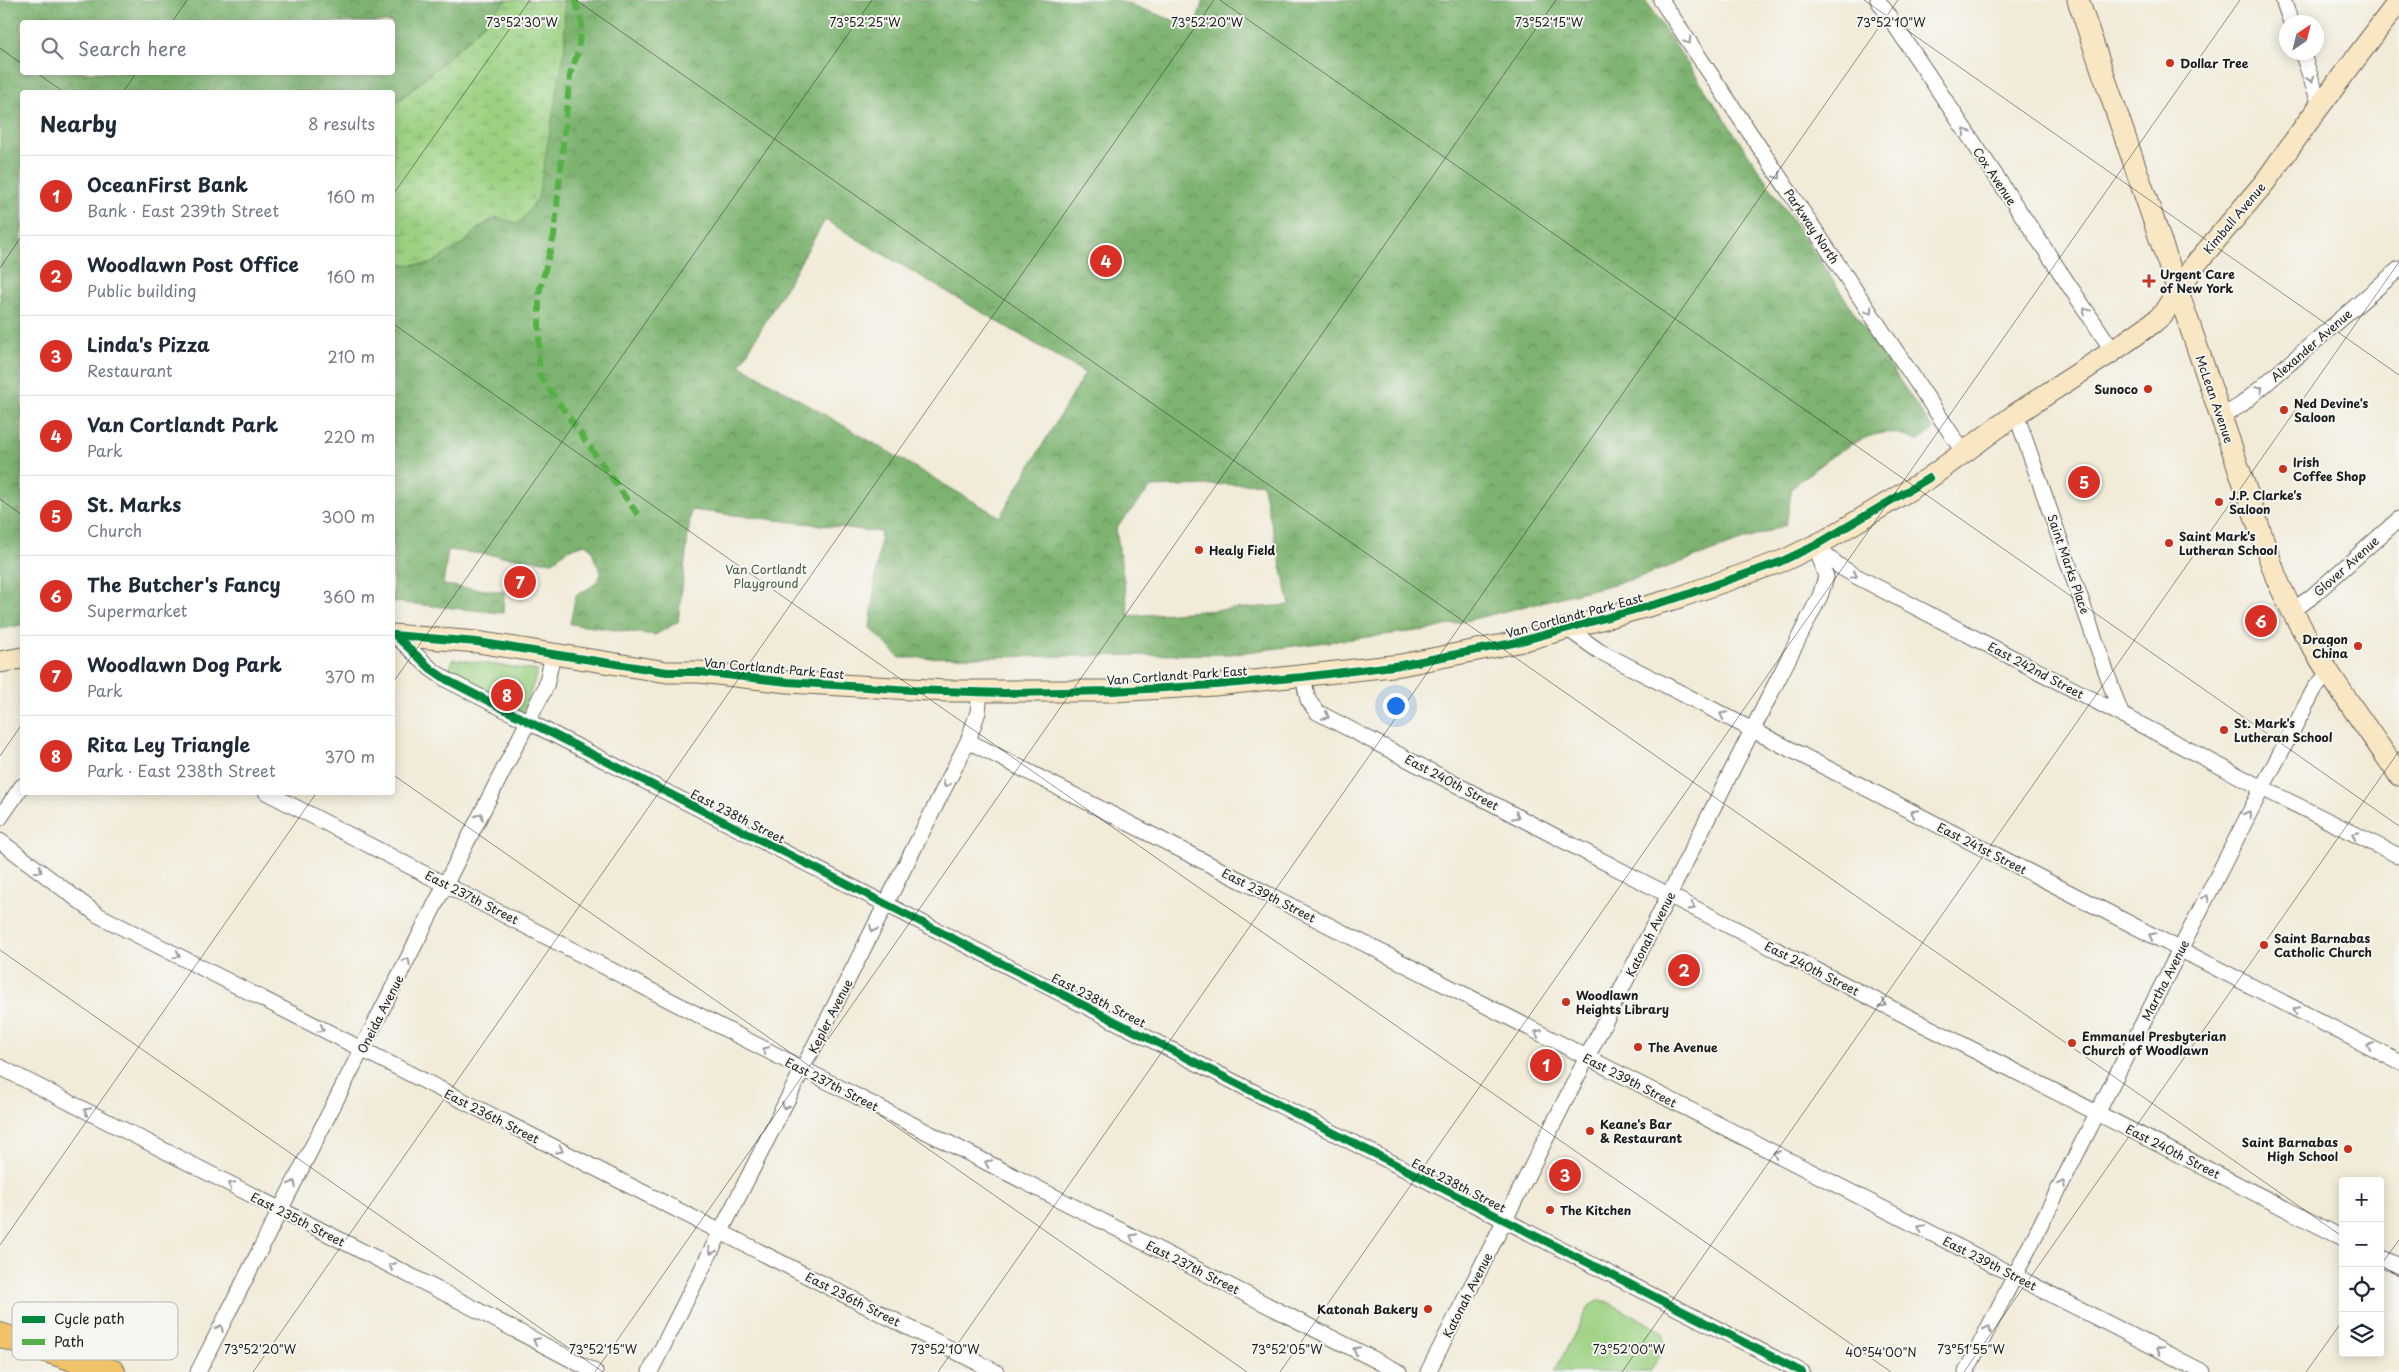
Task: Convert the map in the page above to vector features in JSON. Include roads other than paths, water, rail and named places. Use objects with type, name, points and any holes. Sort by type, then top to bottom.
[{"type":"main road","points":[[0,1335],[12,1339]]},
{"type":"main road","points":[[76,1360],[112,1372]]},
{"type":"street","name":"Parkway North","points":[[1660,0],[1964,453]]},
{"type":"street","name":"Cox Avenue","points":[[1878,0],[2113,351]]},
{"type":"street","name":"McLean Avenue","points":[[2078,0],[2268,556],[2292,611],[2330,673],[2398,773]]},
{"type":"street","points":[[2283,0],[2288,15]]},
{"type":"street","name":"Kimball Avenue","points":[[1964,453],[2016,414],[2113,351],[2163,314],[2194,266],[2265,182],[2320,105],[2399,1]]},
{"type":"street","points":[[2305,60],[2320,105]]},
{"type":"street","name":"Alexander Avenue","points":[[2221,417],[2241,406],[2399,269]]},
{"type":"street","name":"Saint Marks Place","points":[[2016,414],[2121,714]]},
{"type":"street","name":"Van Cortlandt Park East","points":[[395,635],[477,642],[667,672],[700,672],[850,687],[980,692],[1113,691],[1215,685],[1303,677],[1408,664],[1518,642],[1711,586],[1785,560],[1816,545],[1929,478],[1964,453]]},
{"type":"street","name":"Glover Avenue","points":[[2292,611],[2310,598],[2399,519]]},
{"type":"street","name":"East 242nd Street","points":[[1816,545],[1846,571],[2262,788],[2399,856]]},
{"type":"street","name":"Katonah Avenue","points":[[1428,1372],[1670,896],[1826,583],[1826,571],[1816,545]]},
{"type":"street","name":"East 241st Street","points":[[1568,629],[1599,651],[2399,1062]]},
{"type":"street","name":"East 238th Street","points":[[395,636],[439,675],[1802,1372]]},
{"type":"street","name":"Oneida Avenue","points":[[198,1372],[546,686],[553,654]]},
{"type":"street","points":[[0,662],[20,658]]},
{"type":"street","name":"Martha Avenue","points":[[1966,1372],[2099,1114],[2262,788],[2315,688],[2330,673]]},
{"type":"street","name":"East 240th Street","points":[[1303,677],[1308,700],[1317,712],[1670,896],[2339,1236]]},
{"type":"street","points":[[968,740],[978,712],[980,692]]},
{"type":"street","name":"Kepler Avenue","points":[[650,1372],[968,740]]},
{"type":"street","name":"East 239th Street","points":[[968,740],[2203,1372]]},
{"type":"street","points":[[0,818],[20,789]]},
{"type":"street","name":"East 237th Street","points":[[272,795],[803,1069],[1399,1372]]},
{"type":"street","name":"East 236th Street","points":[[0,841],[98,915],[996,1372]]},
{"type":"street","name":"East 235th Street","points":[[0,1067],[595,1372]]},
{"type":"street","points":[[2384,1259],[2399,1266]]},
{"type":"place","name":"Dollar Tree","points":[[2170,63]]},
{"type":"place","name":"Van Cortlandt Park","points":[[1106,261]]},
{"type":"place","name":"Urgent Care of New York","points":[[2149,281]]},
{"type":"place","name":"Sunoco","points":[[2148,389]]},
{"type":"place","name":"Ned Devine's Saloon","points":[[2284,410]]},
{"type":"place","name":"Irish Coffee Shop","points":[[2283,469]]},
{"type":"place","name":"St. Marks","points":[[2084,482]]},
{"type":"place","name":"J.P. Clarke's Saloon","points":[[2219,502]]},
{"type":"place","name":"Saint Mark's Lutheran School","points":[[2169,543]]},
{"type":"place","name":"Healy Field","points":[[1199,550]]},
{"type":"place","name":"Woodlawn Dog Park","points":[[520,582]]},
{"type":"place","name":"The Butcher's Fancy","points":[[2261,621]]},
{"type":"place","name":"Dragon China","points":[[2358,646]]},
{"type":"place","name":"Rita Ley Triangle","points":[[507,695]]},
{"type":"place","name":"St. Mark's Lutheran School","points":[[2224,730]]},
{"type":"place","name":"Saint Barnabas Catholic Church","points":[[2264,945]]},
{"type":"place","name":"Woodlawn Post Office","points":[[1684,970]]},
{"type":"place","name":"Woodlawn Heights Library","points":[[1566,1002]]},
{"type":"place","name":"Emmanuel Presbyterian Church of Woodlawn","points":[[2072,1043]]},
{"type":"place","name":"The Avenue","points":[[1638,1047]]},
{"type":"place","name":"OceanFirst Bank","points":[[1546,1065]]},
{"type":"place","name":"Keane's Bar & Restaurant","points":[[1590,1131]]},
{"type":"place","name":"Saint Barnabas High School","points":[[2348,1149]]},
{"type":"place","name":"Linda's Pizza","points":[[1565,1175]]},
{"type":"place","name":"The Kitchen","points":[[1550,1210]]},
{"type":"place","name":"Katonah Bakery","points":[[1428,1309]]},
{"type":"park label","name":"Van Cortlandt Playground","points":[[766,576]]}]
